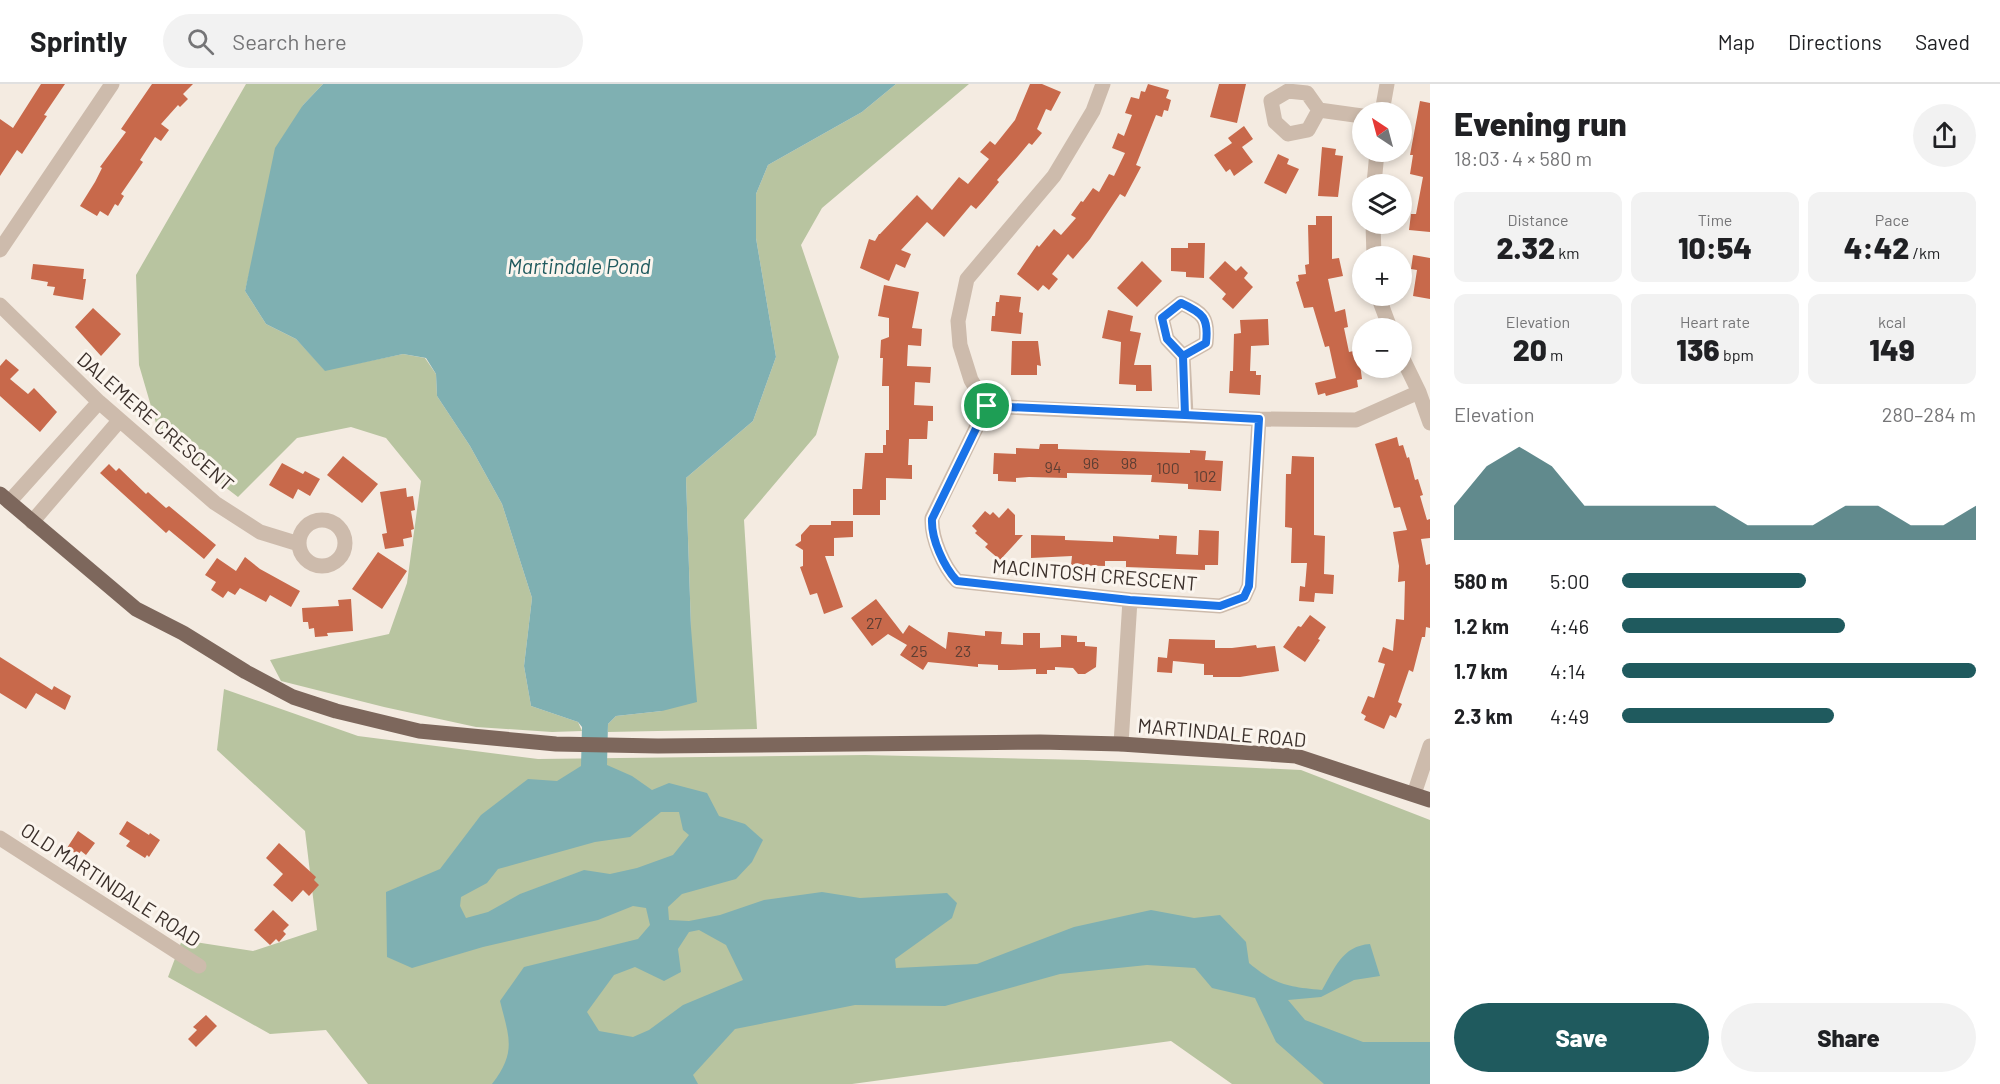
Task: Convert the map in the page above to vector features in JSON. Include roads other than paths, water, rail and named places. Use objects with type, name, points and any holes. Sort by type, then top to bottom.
[{"type":"main road","points":[[5,498],[32,522]]},
{"type":"main road","name":"MARTINDALE ROAD","points":[[32,522],[136,609],[293,697],[336,711],[419,731],[556,744],[658,746],[1040,742],[1121,744],[1296,756],[1430,800]]},
{"type":"street","points":[[0,250],[112,84]]},
{"type":"street","points":[[1103,84],[1093,111],[1054,176],[967,279],[958,321],[960,345],[971,380],[987,406],[1259,419],[1356,420],[1419,392]]},
{"type":"street","points":[[1384,102],[1388,84]]},
{"type":"street","points":[[1319,110],[1352,115]]},
{"type":"street","name":"DALEMERE CRESCENT","points":[[0,305],[120,421],[229,512],[260,532],[299,544]]},
{"type":"street","points":[[1183,356],[1185,415]]},
{"type":"street","points":[[1412,378],[1430,423]]},
{"type":"street","points":[[5,498],[99,402]]},
{"type":"street","name":"MACINTOSH CRESCENT","points":[[987,406],[932,519],[931,529],[949,572],[957,581],[1130,600],[1220,606],[1244,597],[1249,586],[1259,419]]},
{"type":"street","points":[[32,522],[120,421]]},
{"type":"street","points":[[1121,744],[1130,600]]},
{"type":"street","points":[[1414,794],[1430,746]]},
{"type":"street","name":"OLD MARTINDALE ROAD","points":[[0,838],[199,966]]},
{"type":"water","name":"Martindale Pond","points":[[323,84],[896,84],[862,112],[768,165],[756,194],[756,238],[776,357],[753,421],[686,478],[691,628],[697,702],[662,711],[616,716],[608,724],[607,765],[632,776],[652,790],[669,783],[707,793],[719,816],[745,824],[763,840],[752,862],[736,879],[682,894],[668,907],[669,920],[689,921],[720,915],[764,900],[822,892],[860,898],[947,893],[957,903],[952,918],[895,959],[896,968],[977,964],[1074,927],[1151,910],[1194,918],[1220,915],[1246,942],[1249,963],[1258,970],[1282,984],[1322,990],[1346,954],[1360,946],[1370,944],[1380,976],[1354,980],[1321,997],[1288,1000],[1305,1020],[1363,1042],[1430,1042],[1430,1084],[1324,1084],[1276,1042],[1255,998],[1212,988],[1195,968],[1147,965],[1060,974],[945,1006],[855,1005],[735,1029],[693,1075],[698,1084],[492,1084],[505,1063],[509,1044],[500,1001],[524,967],[638,939],[650,925],[646,908],[633,906],[598,920],[483,947],[412,968],[387,957],[386,892],[440,869],[481,815],[528,779],[557,781],[581,766],[582,727],[578,722],[531,706],[524,666],[532,598],[502,504],[470,446],[437,396],[436,374],[426,358],[403,354],[325,371],[296,339],[266,324],[245,291],[275,148],[303,105]],"holes":[[[661,812],[679,812],[683,830],[689,835],[673,855],[637,868],[610,874],[584,870],[520,894],[488,912],[466,918],[460,906],[461,897],[487,883],[498,869],[595,842],[630,837]],[[699,930],[726,945],[743,980],[683,1005],[649,1030],[633,1037],[599,1031],[587,1012],[614,975],[635,967],[664,981],[681,972],[678,949],[689,932]]]}]
